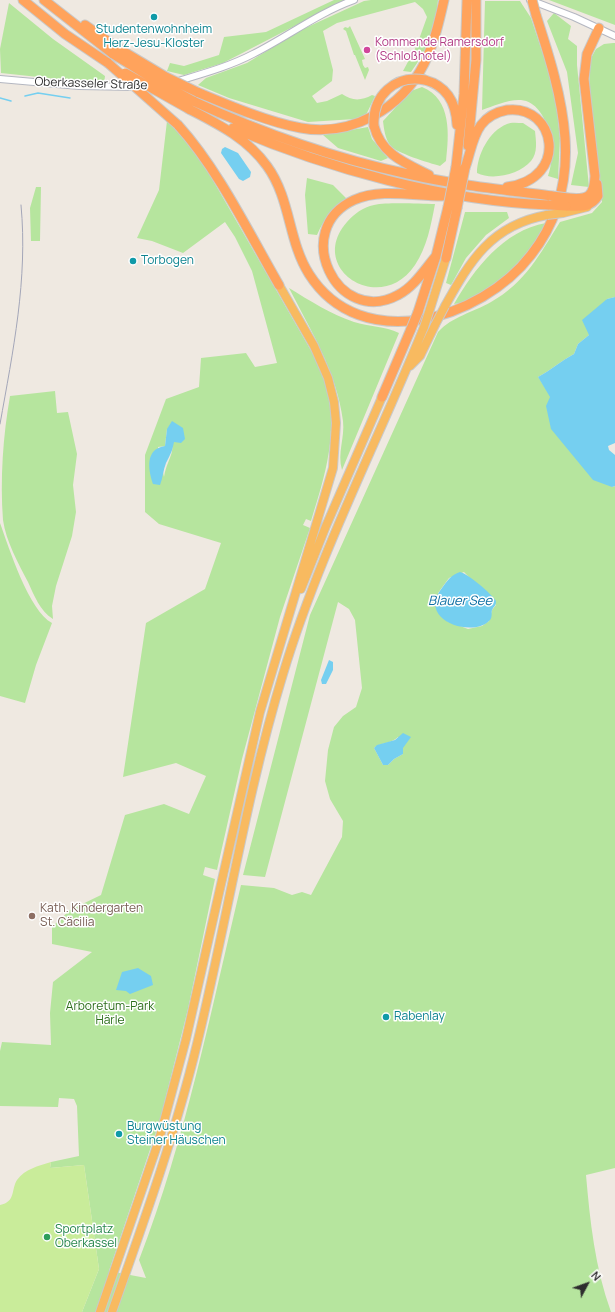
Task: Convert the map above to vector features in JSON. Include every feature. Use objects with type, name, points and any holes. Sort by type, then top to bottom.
[{"type":"highway","points":[[23,0],[65,34],[108,63],[191,105],[281,139],[338,157],[437,180],[496,189],[551,200],[565,206],[583,206],[592,204],[598,192],[584,79],[587,54],[599,28]]},
{"type":"highway","points":[[44,0],[115,50],[197,92],[300,128],[335,129],[367,119],[396,100],[414,80],[432,45],[444,0]]},
{"type":"highway","points":[[48,0],[160,84],[210,120],[233,133],[249,145],[268,168],[283,196],[300,256],[312,279],[328,296],[352,311],[372,318],[389,321],[416,320],[448,314],[473,304],[487,296],[513,275],[534,252],[547,231],[560,200],[565,169],[566,132],[557,84],[530,0]]},
{"type":"highway","points":[[112,1312],[176,1120],[195,1054],[273,707],[308,599],[338,523],[408,368],[424,327],[446,258],[460,167],[474,96],[472,23],[467,0]]},
{"type":"highway","points":[[458,151],[472,23],[476,0]]},
{"type":"highway","points":[[100,1312],[150,1171],[166,1114],[186,1039],[260,712],[312,535],[326,495],[333,468],[337,435],[334,402],[324,367],[314,346],[214,174],[198,149],[178,125],[108,63]]},
{"type":"highway","points":[[437,180],[389,153],[380,141],[374,126],[375,109],[379,99],[386,90],[405,80],[425,80],[435,83],[444,90],[453,104],[456,115],[460,167]]},
{"type":"highway","points":[[460,167],[476,134],[482,124],[490,117],[500,112],[510,110],[521,111],[531,115],[540,123],[548,137],[549,154],[546,165],[531,181],[520,185],[496,189]]},
{"type":"highway","points":[[210,120],[315,159],[455,195],[518,204],[551,200]]},
{"type":"highway","points":[[408,368],[420,356],[445,306],[470,264],[488,242],[516,224],[546,215],[589,195],[593,192],[595,176]]},
{"type":"highway","points":[[436,256],[416,281],[398,295],[384,300],[364,300],[345,292],[334,281],[328,271],[323,250],[325,233],[334,216],[354,200],[368,196],[390,194],[455,195]]},
{"type":"highway","points":[[279,646],[326,526],[418,312],[453,208]]},
{"type":"street","name":"Oberkasseler Straße","points":[[0,79],[80,86],[162,86],[233,64],[270,45],[326,12],[354,0]]},
{"type":"street","points":[[530,0],[615,36]]},
{"type":"green space","points":[[334,0],[345,0],[223,63],[184,75],[167,71],[170,63],[184,66],[219,55],[224,37],[266,32]]},
{"type":"green space","points":[[438,0],[430,38],[422,55],[411,72],[403,71],[417,45],[427,17],[423,9],[415,2],[337,23],[323,31],[333,70],[332,81],[312,96],[317,103],[327,101],[342,94],[353,99],[364,98],[372,95],[375,96],[366,115],[355,119],[308,122],[229,98],[198,85],[206,78],[247,63],[301,30],[364,1]]},
{"type":"green space","points":[[549,0],[615,0],[615,25]]},
{"type":"green space","points":[[485,1],[520,1],[531,18],[550,75],[557,110],[560,138],[558,179],[548,176],[551,167],[551,144],[549,131],[539,110],[531,103],[516,100],[501,103],[482,110]]},
{"type":"green space","points":[[9,3],[53,39],[105,76],[104,84],[1,73],[0,49]]},
{"type":"green space","points":[[554,13],[571,26],[568,39],[577,46],[577,65],[589,187],[571,185],[578,153],[567,72],[547,21]]},
{"type":"green space","points":[[350,26],[365,59],[362,60],[363,65],[365,68],[368,67],[369,70],[365,80],[354,55],[346,31],[343,29]]},
{"type":"green space","name":"Arboretum-Park Härle","points":[[615,43],[615,297],[607,299],[589,335],[578,344],[574,354],[538,377],[612,487],[615,486],[615,1168],[586,1175],[591,1227],[597,1261],[605,1295],[611,1312],[82,1312],[99,1269],[84,1165],[50,1168],[51,1162],[79,1156],[77,1106],[74,1099],[59,1098],[58,1107],[0,1106],[0,1051],[2,1042],[51,1045],[50,1013],[53,982],[92,952],[52,944],[52,927],[70,910],[101,895],[125,815],[164,804],[189,814],[206,776],[176,763],[123,777],[146,623],[205,589],[221,543],[159,524],[145,512],[145,455],[166,399],[199,387],[201,358],[246,353],[255,367],[277,363],[252,271],[235,237],[225,222],[183,253],[152,241],[137,238],[159,190],[167,121],[181,134],[203,163],[313,354],[324,379],[329,400],[331,435],[326,470],[311,521],[306,519],[303,525],[310,528],[280,617],[242,759],[217,870],[205,867],[203,875],[215,879],[188,1009],[160,1120],[109,1271],[146,1278],[139,1260],[171,1168],[184,1121],[208,1027],[241,885],[274,888],[292,895],[302,892],[311,895],[342,837],[343,821],[330,799],[325,781],[328,750],[334,727],[343,716],[356,707],[362,688],[355,620],[349,609],[338,602],[265,877],[243,875],[310,615],[438,332],[456,318],[484,306],[503,294],[531,267],[560,222],[592,213],[602,202],[589,88],[590,60],[596,49],[604,44]],"holes":[[[167,429],[172,443],[172,453],[164,477],[158,447],[165,446]],[[464,572],[496,605],[492,610],[489,621],[482,626],[468,629],[447,621],[438,593],[449,578]],[[398,737],[403,748],[403,754],[394,759],[388,765],[383,765],[374,748]]]},
{"type":"green space","points":[[422,87],[432,93],[439,100],[444,109],[448,129],[448,140],[446,161],[440,166],[413,157],[393,148],[388,142],[385,133],[383,121],[411,91]]},
{"type":"green space","points":[[509,123],[523,123],[535,131],[536,151],[531,161],[526,166],[506,175],[491,176],[477,173],[479,159],[485,144],[495,132]]},
{"type":"green space","points":[[368,127],[372,139],[388,158],[381,161],[338,148],[323,135]]},
{"type":"green space","points":[[307,178],[333,185],[347,199],[329,214],[317,235],[308,234],[305,195]]},
{"type":"green space","points":[[36,187],[41,187],[40,241],[31,241],[30,208]]},
{"type":"green space","points":[[380,204],[435,204],[423,251],[415,265],[400,280],[384,287],[367,286],[352,280],[341,270],[335,255],[337,239],[347,222],[359,211],[366,207]]},
{"type":"green space","points":[[465,212],[507,212],[509,218],[486,235],[466,258],[451,285],[446,283]]},
{"type":"green space","points":[[546,223],[528,254],[500,284],[461,303],[454,304],[471,277],[492,253],[516,234],[531,227]]},
{"type":"green space","points":[[289,288],[345,319],[399,333],[342,470],[340,458],[343,421],[340,403],[322,353]]},
{"type":"green space","points":[[55,391],[57,413],[68,412],[77,454],[73,485],[76,512],[72,536],[56,586],[52,606],[53,619],[44,612],[38,602],[16,560],[10,544],[3,520],[2,473],[4,442],[10,396]]},
{"type":"green space","points":[[0,523],[14,562],[28,593],[35,606],[52,623],[36,665],[25,703],[0,696]]},
{"type":"green space","name":"Sportplatz Oberkassel","points":[[51,1162],[50,1168],[84,1165],[99,1269],[82,1312],[0,1312],[0,1205],[9,1201],[15,1184],[20,1176],[32,1168]]},
{"type":"water","points":[[225,147],[238,153],[251,172],[250,177],[243,181],[239,179],[221,153],[222,149]]},
{"type":"water","points":[[615,297],[615,443],[608,446],[609,450],[615,455],[615,486],[612,487],[593,480],[551,429],[546,406],[550,397],[538,377],[574,354],[578,344],[589,335],[582,320],[607,299]]},
{"type":"water","points":[[172,421],[183,428],[185,439],[181,443],[174,442],[160,485],[153,484],[149,466],[151,455],[154,451],[165,446],[167,429]]},
{"type":"water","name":"Blauer See","points":[[460,572],[479,584],[496,601],[490,620],[481,626],[471,628],[449,623],[441,617],[436,609],[436,599],[442,588],[452,577]]},
{"type":"water","points":[[329,660],[333,662],[333,670],[326,684],[322,684],[321,680]]},
{"type":"water","points":[[403,733],[411,737],[403,748],[403,754],[394,759],[388,765],[383,765],[374,748],[377,745],[395,740]]},
{"type":"water","points":[[138,968],[151,976],[153,985],[130,994],[126,991],[116,990],[122,972]]},
{"type":"waterway","points":[[25,96],[38,93],[70,98]]},
{"type":"waterway","points":[[0,98],[11,101]]},
{"type":"tram line","points":[[0,424],[14,342],[21,288],[23,233],[21,205]]},
{"type":"place","name":"Studentenwohnheim Herz-Jesu-Kloster","points":[[154,17]]},
{"type":"place","name":"Kommende Ramersdorf (Schloßhotel)","points":[[367,50]]},
{"type":"place","name":"Torbogen","points":[[133,261]]},
{"type":"place","name":"Kath. Kindergarten St. Cäcilia","points":[[32,916]]},
{"type":"place","name":"Rabenlay","points":[[386,1017]]},
{"type":"place","name":"Burgwüstung Steiner Häuschen","points":[[119,1134]]},
{"type":"place","name":"Sportplatz Oberkassel","points":[[47,1237]]}]
